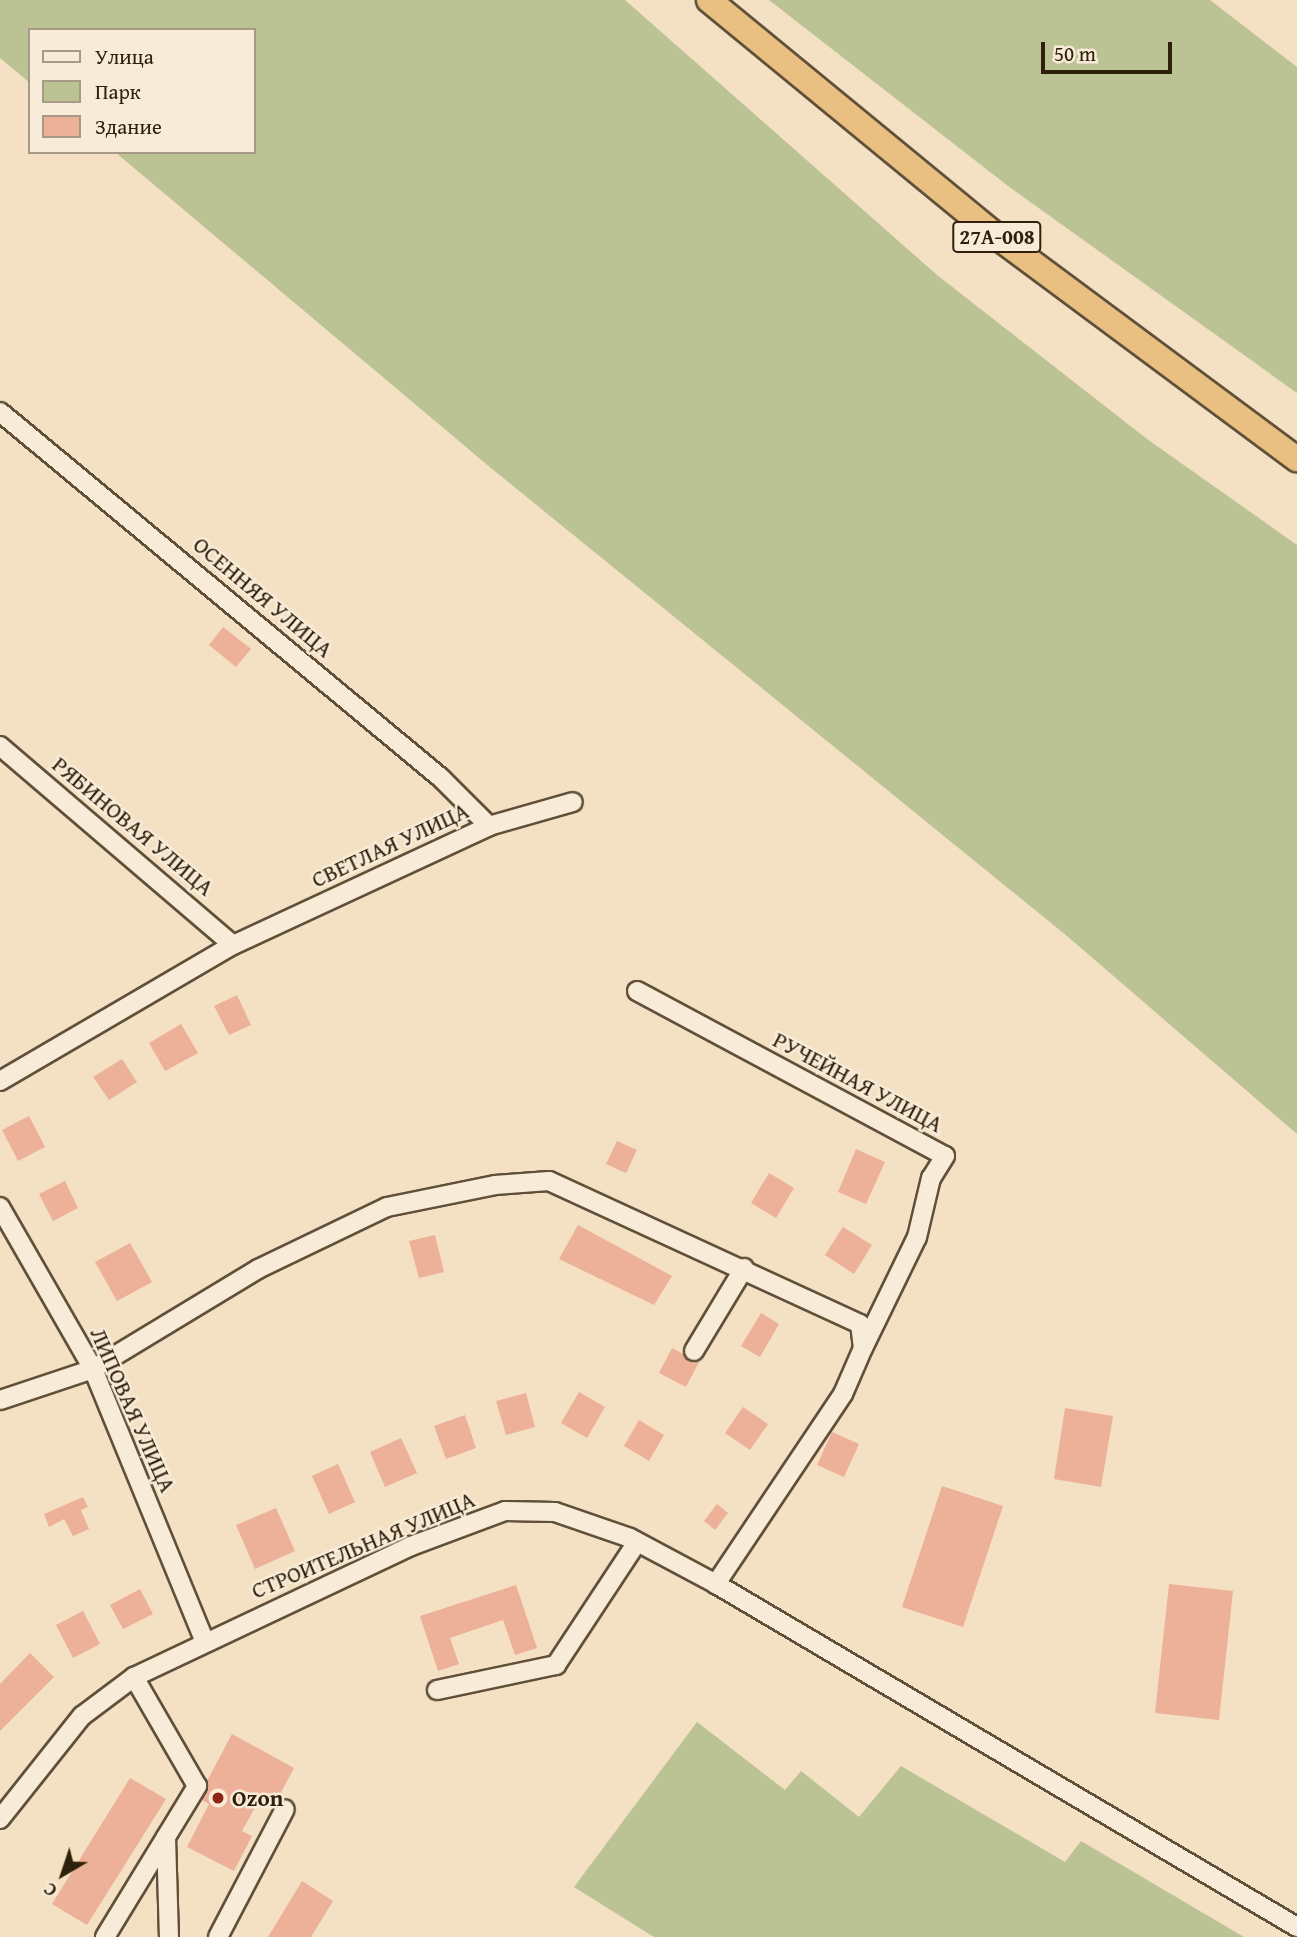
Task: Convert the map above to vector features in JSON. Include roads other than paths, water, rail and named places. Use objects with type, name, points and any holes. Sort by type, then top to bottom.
[{"type":"highway","name":"27А-008","points":[[709,0],[999,238],[1297,459]]},
{"type":"street","name":"ОСЕННЯЯ УЛИЦА","points":[[0,412],[431,770],[489,826]]},
{"type":"street","name":"РЯБИНОВАЯ УЛИЦА","points":[[0,746],[233,944]]},
{"type":"street","name":"СВЕТЛАЯ УЛИЦА","points":[[0,1081],[233,944],[489,826],[573,802]]},
{"type":"street","name":"РУЧЕЙНАЯ УЛИЦА","points":[[637,991],[945,1156],[931,1178],[917,1237],[863,1348]]},
{"type":"street","points":[[0,1400],[93,1369],[258,1269],[387,1207],[495,1185],[549,1181],[744,1268],[860,1324],[863,1348],[843,1394],[716,1584]]},
{"type":"street","name":"ЛИПОВАЯ УЛИЦА","points":[[0,1207],[93,1369],[205,1642]]},
{"type":"street","points":[[694,1351],[744,1268]]},
{"type":"street","name":"СТРОИТЕЛЬНАЯ УЛИЦА","points":[[0,1819],[82,1716],[134,1677],[411,1546],[505,1511],[555,1512],[637,1542],[716,1584],[1297,1927]]},
{"type":"street","points":[[436,1690],[556,1665],[637,1542]]},
{"type":"street","points":[[105,1937],[197,1786],[134,1677]]},
{"type":"street","points":[[218,1937],[285,1809]]},
{"type":"street","points":[[166,1837],[169,1937]]},
{"type":"place","name":"Ozon","points":[[218,1798]]}]
